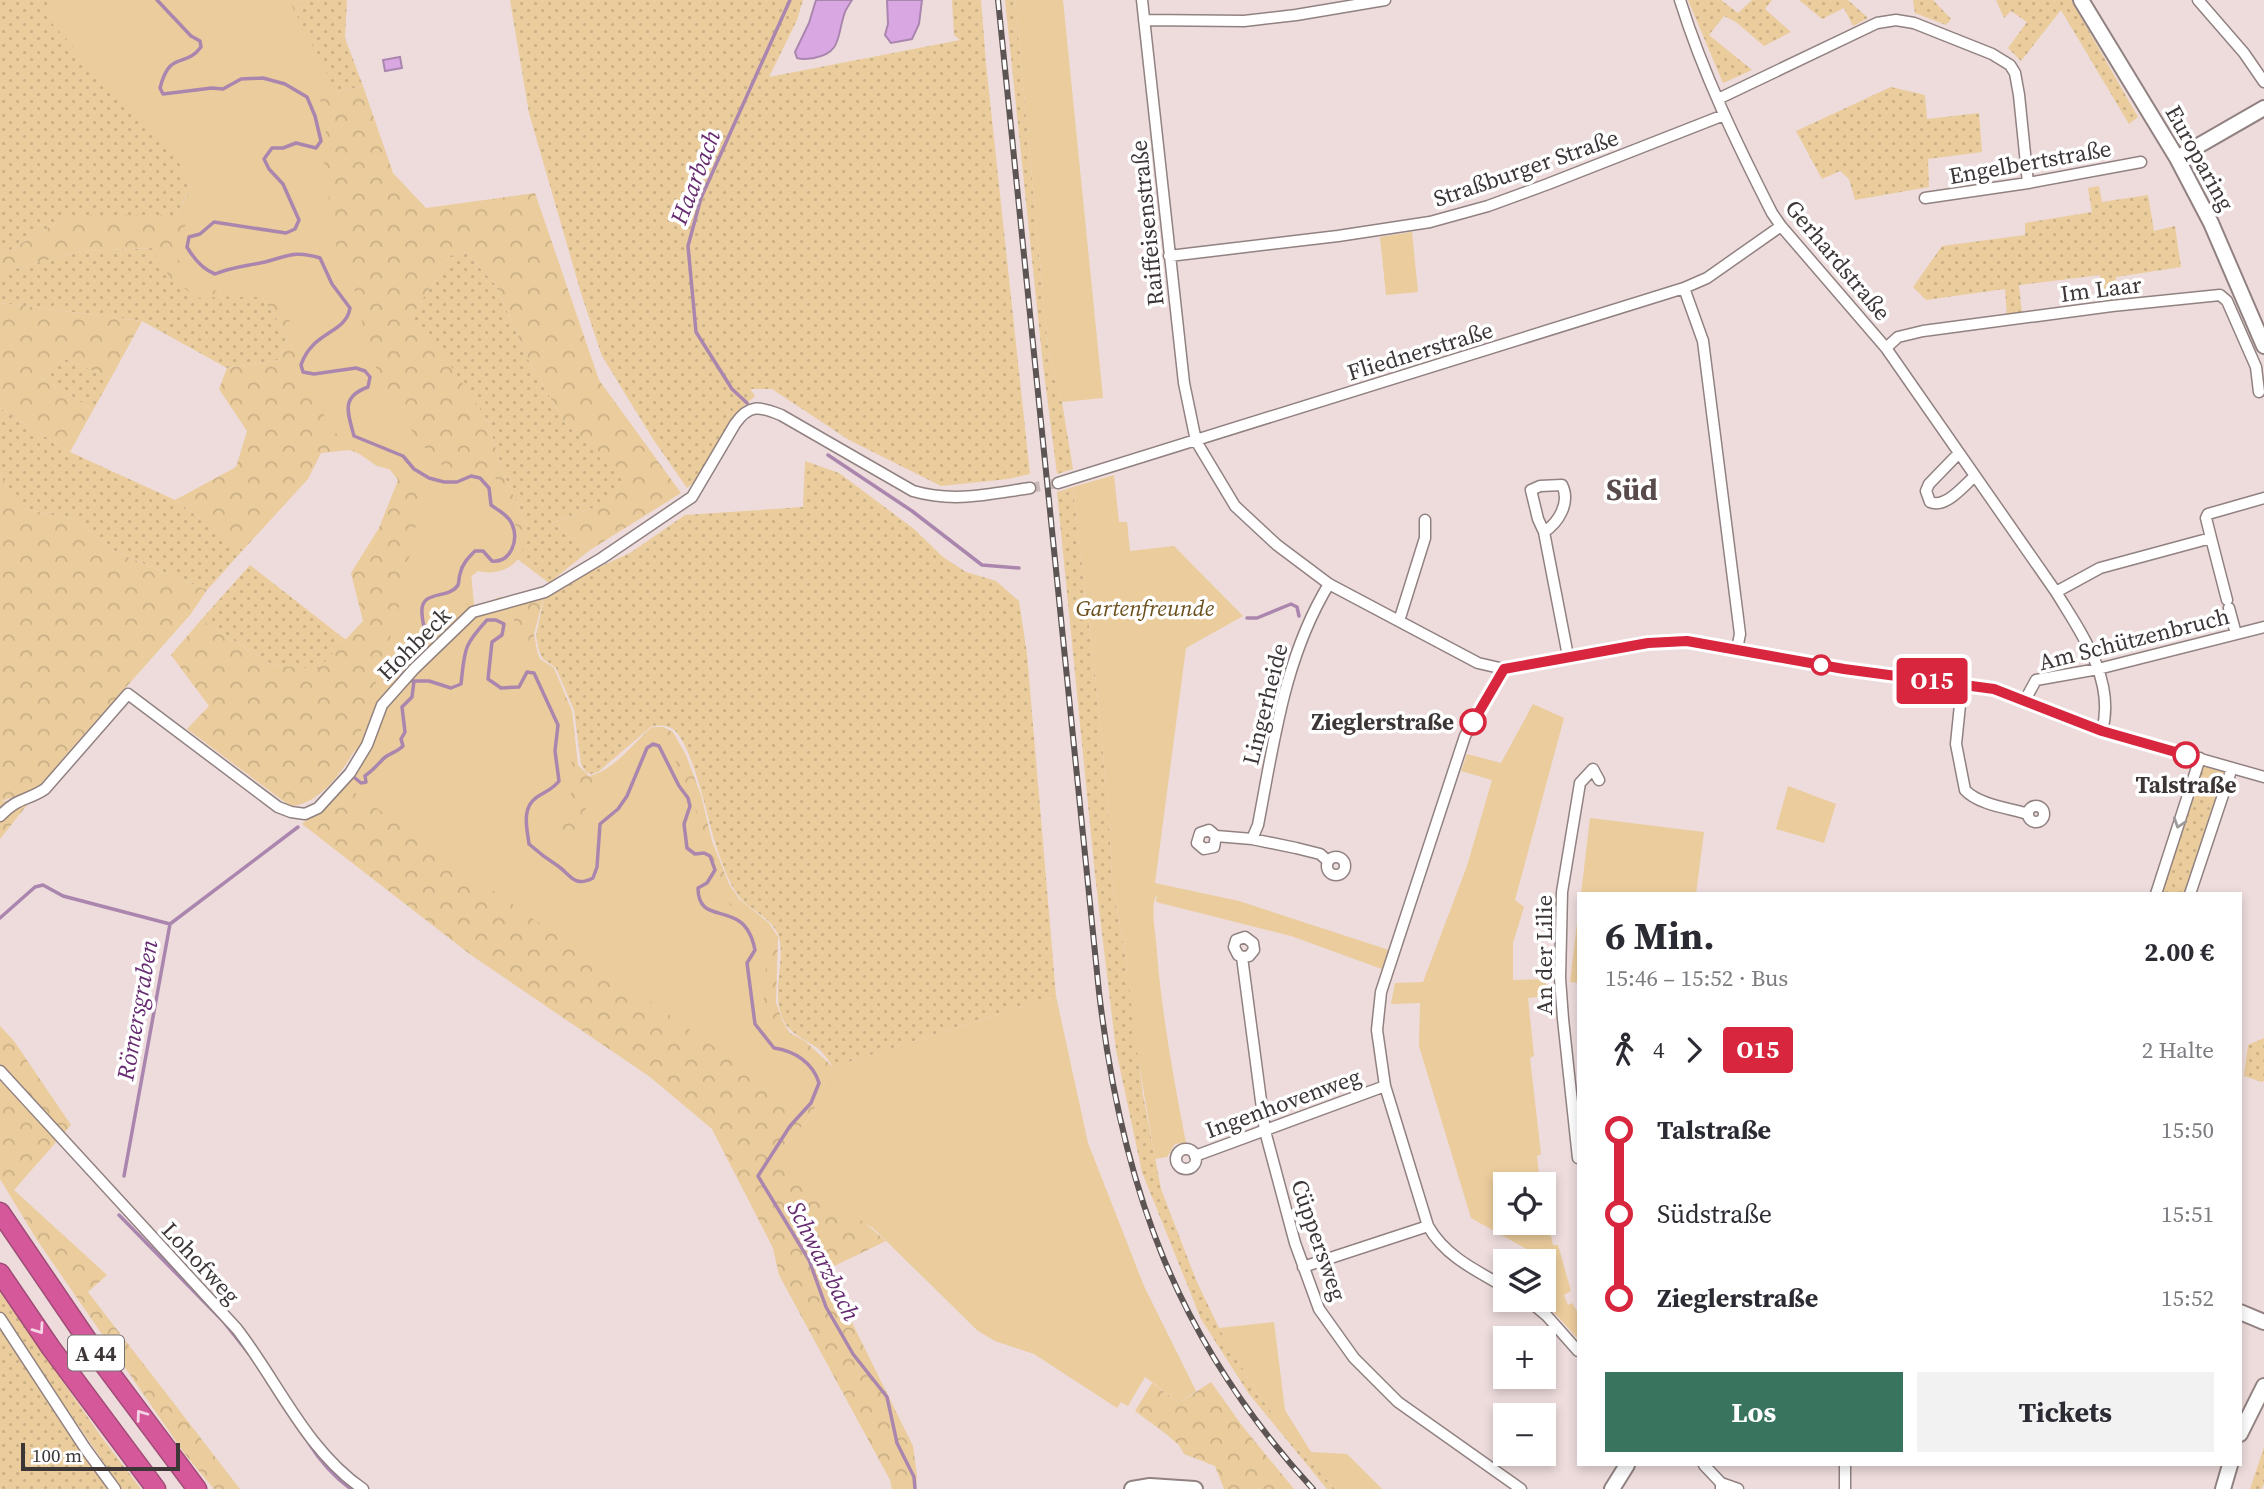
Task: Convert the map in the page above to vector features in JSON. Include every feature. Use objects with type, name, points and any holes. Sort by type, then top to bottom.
[{"type":"highway","name":"A 44","points":[[0,1212],[82,1333],[197,1489]]},
{"type":"highway","name":"A 44","points":[[0,1273],[51,1348],[156,1489]]},
{"type":"main road","name":"Europaring","points":[[2081,0],[2177,158],[2211,223],[2264,346]]},
{"type":"main road","points":[[2177,158],[2264,108]]},
{"type":"main road","points":[[2242,1313],[2264,1322]]},
{"type":"main road","points":[[2242,1430],[2264,1386]]},
{"type":"main road","points":[[1612,1489],[1626,1466]]},
{"type":"main road","points":[[2223,1489],[2230,1466]]},
{"type":"main road","points":[[1132,1489],[1150,1486],[1195,1489]]},
{"type":"street","name":"Raiffeisenstraße","points":[[1142,0],[1184,383],[1196,441],[1235,506],[1276,545],[1329,584],[1478,663],[1504,669]]},
{"type":"street","points":[[1144,20],[1244,21],[1385,0]]},
{"type":"street","name":"Gerhardstraße","points":[[1679,0],[1724,115],[1781,226],[1886,348],[2056,592],[2090,649],[2106,699],[2106,716],[2102,731]]},
{"type":"street","points":[[2198,0],[2244,53],[2264,82]]},
{"type":"street","points":[[1718,99],[1877,23],[1896,20],[1914,23],[1992,54],[2010,65],[2015,73],[2019,95],[2028,184]]},
{"type":"street","name":"Straßburger Straße","points":[[1169,256],[1430,222],[1536,189],[1724,115]]},
{"type":"street","name":"Engelbertstraße","points":[[1925,198],[2028,184],[2141,162]]},
{"type":"street","name":"Fliednerstraße","points":[[1058,483],[1684,288],[1707,278],[1781,226]]},
{"type":"street","points":[[1684,288],[1703,341],[1740,634],[1737,649]]},
{"type":"street","name":"Im Laar","points":[[1886,348],[1898,337],[1923,331],[2220,295],[2227,301],[2256,367],[2259,392]]},
{"type":"street","name":"Hohbeck","points":[[0,816],[17,801],[46,789],[128,694],[278,807],[291,813],[305,814],[318,808],[350,773],[367,745],[382,705],[414,668],[473,612],[545,592],[602,558],[692,497],[735,424],[742,414],[752,409],[761,408],[781,415],[913,491],[935,498],[967,497],[1030,488]]},
{"type":"street","points":[[1959,453],[1929,484],[1926,491],[1930,502],[1943,503],[1975,476]]},
{"type":"street","points":[[1544,532],[1555,525],[1563,509],[1566,497],[1562,485],[1540,486],[1531,490],[1544,532],[1568,656]]},
{"type":"street","points":[[2236,634],[2206,517],[2208,514],[2264,498]]},
{"type":"street","points":[[1399,621],[1425,538],[1425,520]]},
{"type":"street","points":[[2056,592],[2100,568],[2211,538]]},
{"type":"street","name":"Lingerheide","points":[[1252,839],[1258,825],[1287,676],[1303,634],[1329,584]]},
{"type":"street","name":"Am Schützenbruch","points":[[2024,702],[2036,680],[2098,669],[2264,627]]},
{"type":"street","points":[[1493,1280],[1449,1254],[1428,1226],[1385,1086],[1377,1030],[1381,992],[1465,736],[1504,669],[1648,643],[1687,641],[1844,669],[1994,689],[2102,731],[2264,777]]},
{"type":"street","points":[[1962,685],[1956,744],[1965,790],[1970,795],[2028,814]]},
{"type":"street","points":[[2157,892],[2200,758]]},
{"type":"street","points":[[2191,892],[2232,768]]},
{"type":"street","name":"An der Lilie","points":[[1577,1148],[1561,992],[1562,891],[1580,783],[1592,769],[1599,780]]},
{"type":"street","points":[[1216,836],[1252,839],[1320,854],[1328,861]]},
{"type":"street","name":"Cüppersweg","points":[[1242,957],[1265,1131],[1303,1267],[1320,1309],[1335,1333],[1375,1380],[1398,1402],[1521,1489]]},
{"type":"street","name":"Lohofweg","points":[[0,1071],[237,1329],[321,1450],[340,1471],[363,1489]]},
{"type":"street","name":"Ingenhovenweg","points":[[1195,1156],[1385,1086]]},
{"type":"street","points":[[1303,1267],[1428,1226]]},
{"type":"street","points":[[1542,1312],[1577,1350]]},
{"type":"street","points":[[0,1318],[85,1448],[116,1489]]},
{"type":"street","points":[[1705,1466],[1721,1486],[1738,1489]]},
{"type":"street","points":[[1845,1466],[1845,1489]]},
{"type":"green space","points":[[0,0],[52,0],[178,147],[189,191],[176,215],[70,215],[0,256]]},
{"type":"green space","points":[[49,0],[289,0],[335,90],[320,99],[326,123],[324,168],[339,262],[353,284],[367,342],[387,399],[430,454],[449,471],[493,477],[500,481],[507,505],[506,512],[513,524],[522,530],[523,549],[514,564],[498,571],[478,571],[467,582],[465,595],[467,605],[481,605],[500,597],[514,600],[514,622],[519,628],[529,628],[528,646],[539,669],[552,677],[563,692],[574,733],[571,753],[573,787],[566,808],[556,819],[554,832],[566,844],[578,840],[590,791],[648,737],[658,733],[669,746],[694,803],[705,846],[730,905],[750,916],[768,932],[769,954],[762,987],[767,1016],[773,1027],[799,1047],[806,1062],[817,1068],[816,1098],[802,1109],[344,785],[397,616],[424,486],[412,482],[396,471],[377,466],[342,442],[307,389],[296,363],[297,333],[283,310],[267,297],[232,297],[191,281],[172,249],[178,234],[187,224],[188,173],[47,18]]},
{"type":"green space","points":[[52,0],[299,0],[288,67],[318,96],[363,86],[393,173],[426,208],[535,193],[599,380],[681,493],[590,550],[552,523],[609,502],[625,474],[565,423],[529,361],[495,284],[464,251],[450,256],[410,319],[438,347],[488,421],[502,471],[527,526],[516,558],[471,573],[474,605],[356,748],[337,777],[320,794],[301,804],[290,806],[187,729],[209,706],[171,655],[201,620],[273,665],[318,669],[363,621],[351,573],[379,528],[398,480],[384,462],[349,450],[321,453],[308,479],[243,550],[175,500],[236,467],[247,431],[219,389],[227,368],[279,360],[288,337],[261,295],[199,298],[171,280],[152,248],[81,251],[0,273],[0,256],[70,215],[176,215],[189,192],[178,147]]},
{"type":"green space","points":[[299,0],[347,0],[345,38],[363,86],[318,96],[288,67]]},
{"type":"green space","points":[[510,0],[803,0],[797,20],[769,77],[960,40],[954,35],[952,0],[981,0],[1030,474],[941,486],[849,440],[772,389],[750,389],[755,396],[737,412],[699,478],[687,488],[602,356],[529,113]]},
{"type":"green space","points":[[1005,0],[1015,0],[1049,357],[1062,402],[1073,469],[1057,474],[1043,365]]},
{"type":"green space","points":[[1015,0],[1063,0],[1103,398],[1062,402],[1049,357]]},
{"type":"green space","points":[[1688,0],[1721,0],[1738,13],[1752,0],[1772,0],[1765,9],[1791,32],[1764,46],[1736,22],[1724,16],[1709,35],[1752,70],[1723,83]]},
{"type":"green space","points":[[1799,0],[1848,0],[1868,18],[1853,26],[1844,8],[1822,19]]},
{"type":"green space","points":[[1913,0],[1933,0],[1951,19],[1946,25],[1915,13]]},
{"type":"green space","points":[[1996,0],[2071,0],[2138,117],[2129,124],[2061,10],[2021,61],[2008,48],[2027,22],[2011,11],[2004,18]]},
{"type":"green space","points":[[1891,87],[1925,95],[1927,119],[1979,113],[1982,152],[1928,159],[1929,187],[1855,200],[1849,179],[1840,171],[1822,179],[1796,131]]},
{"type":"green space","points":[[2099,186],[2102,202],[2148,195],[2154,231],[2175,226],[2181,267],[2116,277],[2117,300],[2103,301],[2100,275],[2019,285],[2022,314],[2007,317],[2005,289],[1926,300],[1913,287],[1942,246],[2025,235],[2025,223],[2092,212],[2088,188]]},
{"type":"green space","points":[[1412,232],[1418,292],[1386,295],[1380,237]]},
{"type":"green space","points":[[153,248],[171,280],[261,295],[288,337],[279,360],[227,368],[142,321],[0,303],[0,273],[81,251]]},
{"type":"green space","points":[[464,251],[495,284],[529,361],[565,423],[626,474],[609,502],[552,523],[590,550],[549,583],[516,558],[527,526],[502,471],[488,421],[410,319],[450,256]]},
{"type":"green space","points":[[0,303],[142,321],[111,378],[63,358],[39,376],[93,410],[70,452],[0,408]]},
{"type":"green space","points":[[63,358],[111,378],[93,410],[39,376]]},
{"type":"green space","points":[[0,408],[70,452],[175,500],[243,550],[207,590],[111,550],[79,521],[21,508],[9,493],[0,473]]},
{"type":"green space","points":[[805,461],[839,473],[914,529],[943,557],[966,572],[996,581],[1019,601],[1027,654],[1056,996],[833,1067],[820,1050],[795,1033],[783,1020],[778,998],[781,953],[778,935],[766,919],[740,898],[732,885],[716,846],[692,764],[680,737],[673,729],[652,726],[598,772],[586,772],[581,764],[574,710],[556,668],[543,659],[536,636],[545,592],[630,553],[685,515],[803,507]]},
{"type":"green space","points":[[0,473],[9,493],[21,508],[79,521],[111,550],[207,590],[190,615],[65,756],[42,788],[1,801],[31,800],[0,839]]},
{"type":"green space","name":"Gartenfreunde","points":[[1114,475],[1119,522],[1127,522],[1130,551],[1174,546],[1243,616],[1186,648],[1155,883],[1239,901],[1389,950],[1382,969],[1291,936],[1156,902],[1157,894],[1154,917],[1161,992],[1186,1143],[1175,1144],[1167,1157],[1155,1159],[1112,881],[1098,701],[1073,487]]},
{"type":"green space","points":[[1073,487],[1098,701],[1112,881],[1127,965],[1143,1095],[1161,1189],[1196,1280],[1219,1328],[1257,1393],[1305,1456],[1335,1489],[1327,1489],[1249,1394],[1201,1319],[1142,1172],[1116,1050],[1095,875],[1057,492]]},
{"type":"green space","points":[[250,565],[346,640],[318,670],[273,665],[201,620]]},
{"type":"green space","points":[[545,592],[534,634],[537,651],[540,659],[554,668],[572,711],[578,765],[589,776],[598,773],[615,762],[652,727],[663,727],[673,732],[686,755],[701,795],[712,841],[729,884],[739,899],[769,923],[778,937],[776,1002],[782,1020],[790,1033],[805,1041],[833,1067],[812,1115],[780,1151],[886,1241],[826,1270],[913,1446],[916,1489],[892,1489],[890,1480],[779,1275],[773,1248],[712,1129],[650,1077],[471,955],[302,824],[350,781],[473,612]]},
{"type":"green space","points":[[1533,704],[1564,718],[1515,900],[1524,907],[1513,943],[1513,980],[1546,979],[1547,996],[1528,998],[1534,1056],[1530,1058],[1541,1154],[1537,1156],[1539,1172],[1493,1172],[1493,1230],[1471,1218],[1419,1046],[1420,1003],[1391,1004],[1395,983],[1423,982],[1467,866],[1492,780],[1461,771],[1467,754],[1501,763]]},
{"type":"green space","points":[[2201,761],[2232,770],[2192,892],[2158,892]]},
{"type":"green space","points":[[1788,786],[1836,804],[1824,843],[1776,829]]},
{"type":"green space","points":[[1590,818],[1704,832],[1696,892],[1581,892]]},
{"type":"green space","points":[[1577,923],[1577,983],[1570,982]]},
{"type":"green space","points":[[1056,996],[1088,1143],[1144,1286],[1196,1391],[1179,1403],[1145,1377],[1128,1406],[1121,1402],[1117,1408],[1034,1354],[995,1341],[978,1331],[874,1229],[816,1191],[780,1151],[812,1115],[833,1067]]},
{"type":"green space","points":[[0,1026],[14,1041],[71,1125],[14,1190],[107,1275],[88,1292],[240,1489],[214,1489],[184,1453],[37,1240],[0,1179]]},
{"type":"green space","points":[[2264,1038],[2262,1082],[2244,1076],[2248,1045]]},
{"type":"green space","points":[[1501,1235],[1551,1235],[1553,1245],[1558,1245],[1571,1291],[1564,1295],[1568,1305],[1572,1303],[1577,1311],[1577,1338],[1554,1312],[1556,1312],[1556,1249],[1527,1249]]},
{"type":"green space","points":[[0,1292],[141,1489],[122,1489],[0,1312]]},
{"type":"green space","points":[[1274,1322],[1285,1410],[1311,1452],[1347,1454],[1382,1489],[1335,1489],[1305,1456],[1257,1393],[1219,1328]]},
{"type":"green space","points":[[0,1325],[111,1489],[0,1489]]},
{"type":"green space","points":[[1211,1382],[1243,1427],[1294,1489],[1224,1489],[1215,1466],[1184,1454],[1179,1445],[1135,1411],[1152,1383],[1179,1403]]},
{"type":"green space","points":[[2264,1447],[2264,1484],[2261,1489],[2250,1489]]},
{"type":"shaded area","points":[[816,0],[852,0],[834,48],[823,56],[797,58],[795,52],[809,23]]},
{"type":"shaded area","points":[[887,0],[922,0],[919,24],[912,39],[891,43],[885,35],[888,24]]},
{"type":"shaded area","points":[[400,57],[402,68],[385,71],[383,60]]},
{"type":"waterway","name":"Schwarzbach","points":[[157,0],[191,36],[200,41],[201,47],[168,68],[160,88],[163,94],[223,89],[241,79],[263,78],[285,84],[307,97],[321,141],[316,148],[296,143],[283,148],[272,148],[264,159],[283,184],[299,220],[295,229],[286,233],[214,222],[200,234],[189,237],[187,247],[193,256],[215,274],[292,255],[304,254],[320,258],[332,284],[350,308],[342,323],[313,345],[306,354],[301,365],[303,372],[314,374],[356,368],[365,371],[370,377],[368,387],[353,396],[348,407],[354,436],[403,456],[414,469],[429,478],[444,482],[457,482],[471,476],[480,478],[489,488],[491,505],[512,524],[514,543],[509,554],[499,561],[492,561],[483,551],[475,551],[464,564],[454,590],[426,601],[422,613],[425,635],[403,657],[402,676],[412,681],[429,681],[451,688],[461,684],[465,655],[473,636],[487,620],[504,624],[502,635],[492,642],[488,679],[501,688],[519,687],[527,672],[534,673],[558,725],[555,751],[559,781],[537,797],[529,807],[526,819],[529,844],[577,881],[593,878],[597,867],[600,824],[618,809],[627,796],[647,748],[653,744],[659,746],[688,798],[690,806],[684,824],[687,848],[695,854],[704,853],[710,856],[715,870],[707,883],[698,888],[702,904],[712,911],[739,921],[753,942],[755,950],[747,963],[755,1024],[774,1048],[796,1055],[808,1064],[819,1083],[811,1103],[790,1126],[758,1176],[809,1260],[826,1307],[853,1354],[887,1397],[897,1443],[914,1477],[915,1489]]},
{"type":"waterway","name":"Haarbach","points":[[747,403],[732,389],[696,332],[688,246],[701,198],[790,0]]},
{"type":"waterway","name":"Haarbach","points":[[828,455],[912,511],[982,565],[1019,568]]},
{"type":"waterway","name":"Haarbach","points":[[1247,618],[1257,618],[1291,604],[1297,607],[1299,616]]},
{"type":"waterway","name":"Römersgraben","points":[[355,778],[361,783],[366,782],[365,776],[385,757],[403,746],[401,739],[405,732],[402,707],[412,697],[414,681]]},
{"type":"waterway","name":"Römersgraben","points":[[124,1176],[170,924],[298,827]]},
{"type":"waterway","points":[[0,918],[35,887],[43,885],[63,896],[170,924]]},
{"type":"waterway","name":"Römersgraben","points":[[119,1215],[223,1321],[249,1354]]},
{"type":"waterway","name":"Römersgraben","points":[[308,1442],[327,1468],[351,1489]]},
{"type":"tunnel","points":[[1030,488],[1058,483]]},
{"type":"railway","points":[[998,0],[1099,992],[1109,1064],[1123,1132],[1141,1196],[1164,1259],[1192,1318],[1225,1376],[1266,1433],[1313,1489]]},
{"type":"bus line","name":"O15","points":[[1473,722],[1504,669],[1648,643],[1687,641],[1844,669],[1994,689],[2102,731],[2186,755]]},
{"type":"place","name":"Zieglerstraße","points":[[1473,722]]},
{"type":"place","name":"Talstraße","points":[[2186,755]]},
{"type":"district","name":"Süd","points":[[1632,489]]}]
